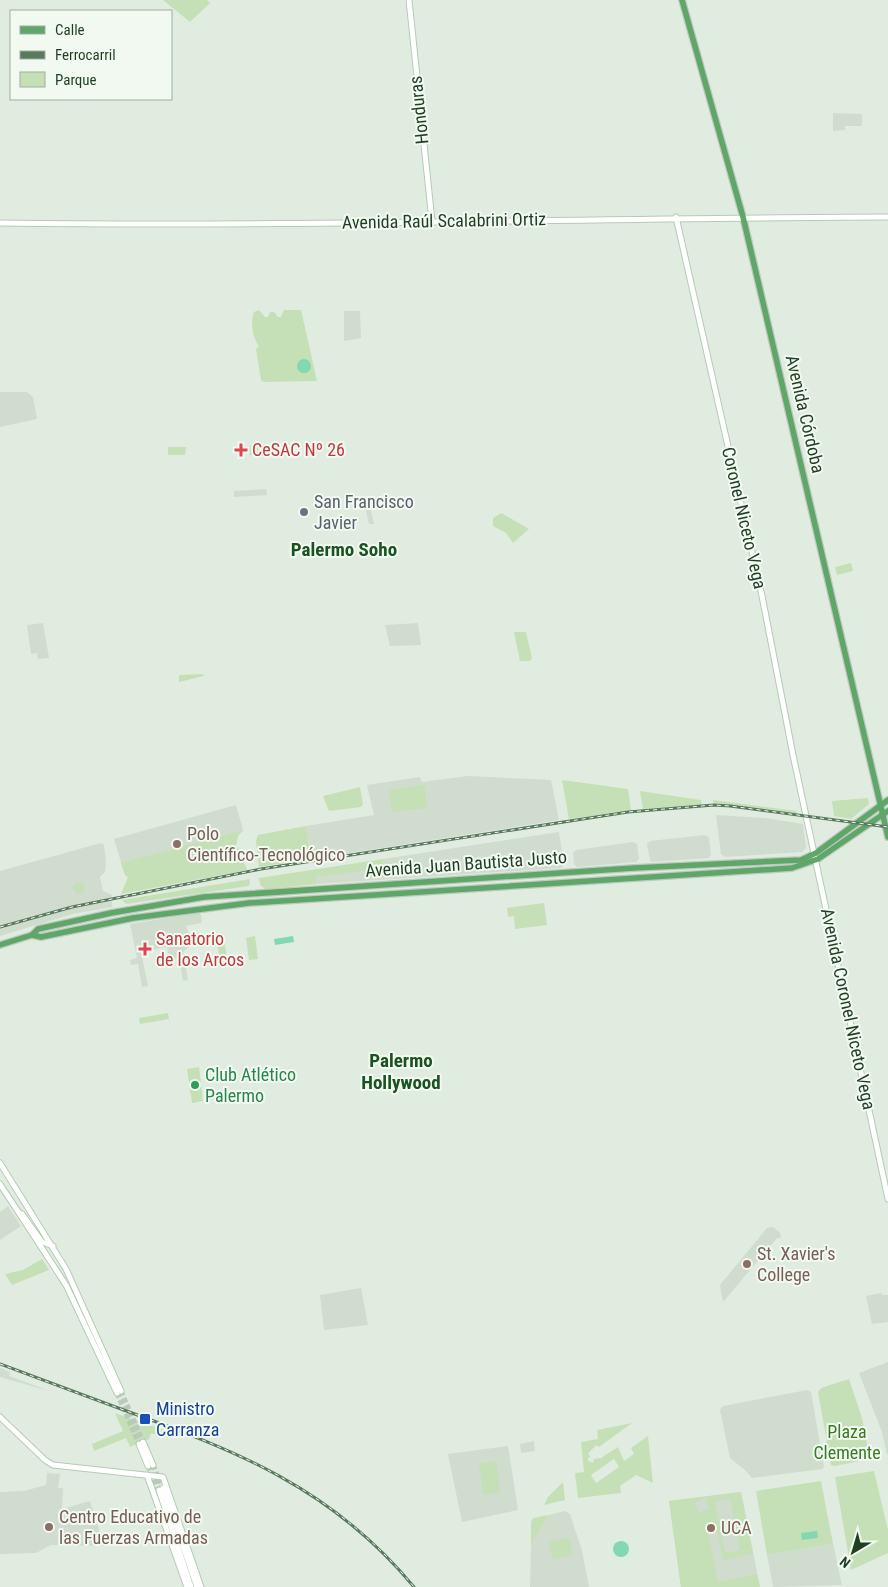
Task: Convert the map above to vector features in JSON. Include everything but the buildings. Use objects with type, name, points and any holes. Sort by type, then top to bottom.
[{"type":"main road","name":"Honduras","points":[[409,0],[432,221]]},
{"type":"main road","name":"Avenida Córdoba","points":[[682,0],[743,217],[881,806],[885,813],[888,837]]},
{"type":"main road","name":"Avenida Raúl Scalabrini Ortiz","points":[[0,223],[232,224],[676,217],[888,217]]},
{"type":"main road","name":"Coronel Niceto Vega","points":[[676,217],[757,570],[806,820]]},
{"type":"main road","name":"Avenida Juan Bautista Justo","points":[[0,945],[32,935],[38,930],[84,919],[204,896],[634,868],[787,862],[815,858],[888,800]]},
{"type":"main road","name":"Avenida Juan Bautista Justo","points":[[32,935],[41,937],[133,918],[231,904],[792,868],[815,858],[885,813]]},
{"type":"main road","name":"Avenida Coronel Niceto Vega","points":[[806,820],[888,1199]]},
{"type":"main road","points":[[0,1163],[66,1269],[119,1392],[66,1285],[0,1184]]},
{"type":"main road","points":[[18,1211],[27,1219],[42,1242],[53,1246]]},
{"type":"main road","points":[[0,1417],[45,1460],[53,1465],[147,1476],[163,1476],[201,1587]]},
{"type":"main road","points":[[141,1443],[151,1466]]},
{"type":"main road","points":[[147,1476],[187,1587]]},
{"type":"main road","points":[[191,1587],[161,1489],[197,1587]]},
{"type":"shaded area","points":[[833,113],[862,114],[862,126],[845,126],[845,130],[833,131]]},
{"type":"shaded area","points":[[344,311],[360,311],[361,338],[344,341]]},
{"type":"shaded area","points":[[304,359],[309,361],[311,366],[309,371],[304,373],[299,371],[297,366],[299,361]]},
{"type":"shaded area","points":[[0,392],[27,392],[33,397],[37,419],[0,427]]},
{"type":"shaded area","points":[[266,489],[267,495],[234,497],[234,491]]},
{"type":"shaded area","points":[[368,498],[374,524],[369,524],[363,499]]},
{"type":"shaded area","points":[[43,623],[49,658],[38,659],[37,653],[31,654],[27,625]]},
{"type":"shaded area","points":[[418,623],[421,645],[390,646],[385,625]]},
{"type":"shaded area","points":[[468,776],[551,780],[559,820],[311,859],[306,826],[374,815],[367,785],[420,777],[422,782]]},
{"type":"shaded area","name":"Polo Científico-Tecnológico","points":[[236,805],[243,830],[238,836],[236,846],[246,859],[244,863],[247,870],[193,880],[126,884],[128,877],[125,875],[114,839]]},
{"type":"shaded area","points":[[716,815],[765,818],[803,824],[806,848],[802,852],[725,857],[721,854]]},
{"type":"shaded area","points":[[559,832],[564,864],[561,868],[317,884],[316,877],[384,867],[383,859]]},
{"type":"shaded area","points":[[705,835],[709,837],[711,855],[709,858],[652,862],[650,860],[647,844],[650,841]]},
{"type":"shaded area","points":[[633,842],[637,844],[639,859],[636,862],[577,867],[574,864],[573,853],[576,850]]},
{"type":"shaded area","points":[[101,843],[104,845],[106,861],[105,872],[100,877],[103,891],[112,895],[112,907],[73,914],[0,936],[0,871]]},
{"type":"shaded area","name":"Sanatorio de los Arcos","points":[[198,913],[201,915],[202,923],[186,926],[193,943],[183,952],[188,980],[183,981],[179,956],[170,963],[167,947],[141,952],[148,986],[142,987],[138,964],[131,965],[130,960],[137,958],[130,924]]},
{"type":"shaded area","points":[[293,936],[294,942],[275,945],[274,939]]},
{"type":"shaded area","points":[[8,1206],[21,1226],[0,1240],[0,1212]]},
{"type":"shaded area","name":"St. Xavier's College","points":[[773,1227],[780,1233],[781,1238],[777,1238],[723,1302],[720,1285],[767,1228]]},
{"type":"shaded area","points":[[361,1288],[368,1325],[324,1330],[320,1295]]},
{"type":"shaded area","points":[[881,1293],[882,1295],[888,1295],[888,1322],[872,1324],[866,1296]]},
{"type":"shaded area","points":[[888,1362],[887,1455],[882,1432],[859,1373]]},
{"type":"shaded area","points":[[0,1368],[10,1372],[9,1376],[52,1392],[0,1377]]},
{"type":"shaded area","points":[[807,1390],[811,1392],[824,1467],[822,1469],[752,1478],[730,1458],[720,1410],[723,1406]]},
{"type":"shaded area","points":[[534,1441],[535,1451],[521,1453],[520,1444]]},
{"type":"shaded area","points":[[508,1446],[518,1510],[462,1522],[448,1454]]},
{"type":"shaded area","name":"Centro Educativo de las Fuerzas Armadas","points":[[47,1473],[60,1474],[58,1488],[63,1488],[62,1509],[90,1501],[104,1546],[51,1545],[36,1553],[0,1554],[0,1492],[24,1491],[46,1485]]},
{"type":"shaded area","name":"UCA","points":[[741,1492],[760,1587],[681,1587],[669,1501]]},
{"type":"shaded area","points":[[565,1511],[570,1514],[582,1551],[589,1587],[530,1587],[531,1545],[549,1515]]},
{"type":"shaded area","points":[[817,1531],[818,1538],[802,1540],[801,1533]]},
{"type":"shaded area","points":[[621,1541],[629,1549],[621,1557],[613,1549]]},
{"type":"shaded area","points":[[833,1544],[842,1585],[773,1587],[767,1555]]},
{"type":"green space","points":[[163,0],[207,0],[210,3],[190,22]]},
{"type":"green space","points":[[259,310],[265,317],[268,317],[270,312],[274,312],[278,317],[281,317],[284,310],[301,310],[317,381],[264,382],[261,380],[256,349],[259,346],[255,339],[252,325],[254,312]]},
{"type":"green space","points":[[254,444],[260,450],[254,456],[248,450]]},
{"type":"green space","points":[[168,447],[186,447],[185,455],[168,455]]},
{"type":"green space","points":[[501,513],[529,529],[513,543],[506,533],[493,526],[493,518]]},
{"type":"green space","points":[[851,563],[853,571],[837,575],[835,567]]},
{"type":"green space","points":[[514,632],[526,632],[532,658],[530,661],[520,661]]},
{"type":"green space","points":[[203,674],[204,676],[179,682],[179,675]]},
{"type":"green space","points":[[562,780],[628,789],[631,810],[569,819]]},
{"type":"green space","points":[[424,785],[427,808],[392,812],[389,790]]},
{"type":"green space","points":[[360,787],[363,804],[361,807],[329,811],[323,796]]},
{"type":"green space","points":[[640,791],[701,800],[702,805],[643,809]]},
{"type":"green space","points":[[868,798],[869,804],[851,819],[834,816],[832,801]]},
{"type":"green space","points":[[713,800],[797,811],[796,814],[714,803]]},
{"type":"green space","points":[[306,826],[311,859],[259,867],[256,841],[258,835]]},
{"type":"green space","points":[[243,830],[238,836],[236,846],[246,859],[244,863],[247,870],[121,894],[128,877],[125,875],[121,863]]},
{"type":"green space","points":[[383,859],[384,868],[316,877],[317,884],[265,889],[260,885],[259,878]]},
{"type":"green space","points":[[250,879],[249,886],[126,904],[122,900]]},
{"type":"green space","points":[[79,882],[85,888],[79,894],[73,888]]},
{"type":"green space","points":[[544,903],[547,925],[515,929],[514,916],[508,917],[507,908]]},
{"type":"green space","points":[[255,936],[258,959],[249,960],[246,938]]},
{"type":"green space","points":[[224,940],[228,963],[220,963],[217,941]]},
{"type":"green space","points":[[168,1013],[169,1019],[140,1024],[139,1018]]},
{"type":"green space","name":"Club Atlético Palermo","points":[[199,1067],[203,1101],[192,1103],[187,1069]]},
{"type":"green space","points":[[42,1259],[49,1270],[12,1285],[5,1274],[23,1270]]},
{"type":"green space","name":"Plaza Clemente","points":[[849,1379],[862,1418],[870,1459],[835,1466],[831,1465],[818,1392],[821,1388]]},
{"type":"green space","points":[[115,1413],[170,1432],[163,1437],[151,1433],[149,1439],[130,1447],[126,1438],[94,1451],[92,1444],[123,1431]]},
{"type":"green space","points":[[632,1423],[599,1447],[596,1445],[588,1454],[590,1456],[587,1460],[593,1463],[594,1459],[601,1458],[618,1447],[624,1461],[634,1454],[631,1448],[648,1436],[653,1483],[636,1475],[620,1486],[621,1493],[578,1498],[575,1473],[584,1472],[581,1442],[598,1439],[597,1430]],"holes":[[[614,1459],[619,1467],[596,1483],[591,1475]]]},
{"type":"green space","points":[[496,1461],[500,1492],[483,1495],[479,1464]]},
{"type":"green space","points":[[874,1471],[888,1530],[888,1553],[851,1570],[835,1477]]},
{"type":"green space","points":[[821,1481],[833,1544],[767,1555],[756,1491]]},
{"type":"green space","points":[[563,1482],[565,1500],[544,1505],[548,1497]]},
{"type":"green space","name":"UCA","points":[[741,1492],[753,1554],[723,1560],[717,1532],[708,1533],[718,1582],[757,1574],[760,1587],[681,1587],[669,1501]],"holes":[[[705,1498],[709,1508],[699,1513],[694,1503]],[[730,1499],[740,1550],[725,1553],[715,1502]]]},
{"type":"green space","points":[[549,1515],[531,1545],[531,1522],[533,1518]]},
{"type":"green space","points":[[569,1538],[573,1555],[553,1559],[549,1542]]},
{"type":"tunnel","points":[[121,1391],[143,1442]]},
{"type":"tunnel","points":[[117,1393],[139,1444]]},
{"type":"tunnel","points":[[153,1465],[163,1488]]},
{"type":"tunnel","points":[[148,1466],[159,1490]]},
{"type":"railway","points":[[0,927],[72,907],[261,869],[628,812],[714,805],[888,827]]},
{"type":"railway","points":[[0,1364],[204,1441],[280,1477],[316,1498],[350,1523],[383,1553],[414,1587]]},
{"type":"place","name":"CeSAC Nº 26","points":[[241,450]]},
{"type":"place","name":"San Francisco Javier","points":[[304,512]]},
{"type":"place","name":"Polo Científico-Tecnológico","points":[[177,844]]},
{"type":"place","name":"Sanatorio de los Arcos","points":[[145,949]]},
{"type":"place","name":"Club Atlético Palermo","points":[[195,1085]]},
{"type":"place","name":"St. Xavier's College","points":[[747,1264]]},
{"type":"place","name":"Ministro Carranza","points":[[145,1419]]},
{"type":"place","name":"Centro Educativo de las Fuerzas Armadas","points":[[49,1527]]},
{"type":"place","name":"UCA","points":[[711,1528]]},
{"type":"district","name":"Palermo Soho","points":[[344,549]]},
{"type":"district","name":"Palermo Hollywood","points":[[401,1071]]}]
